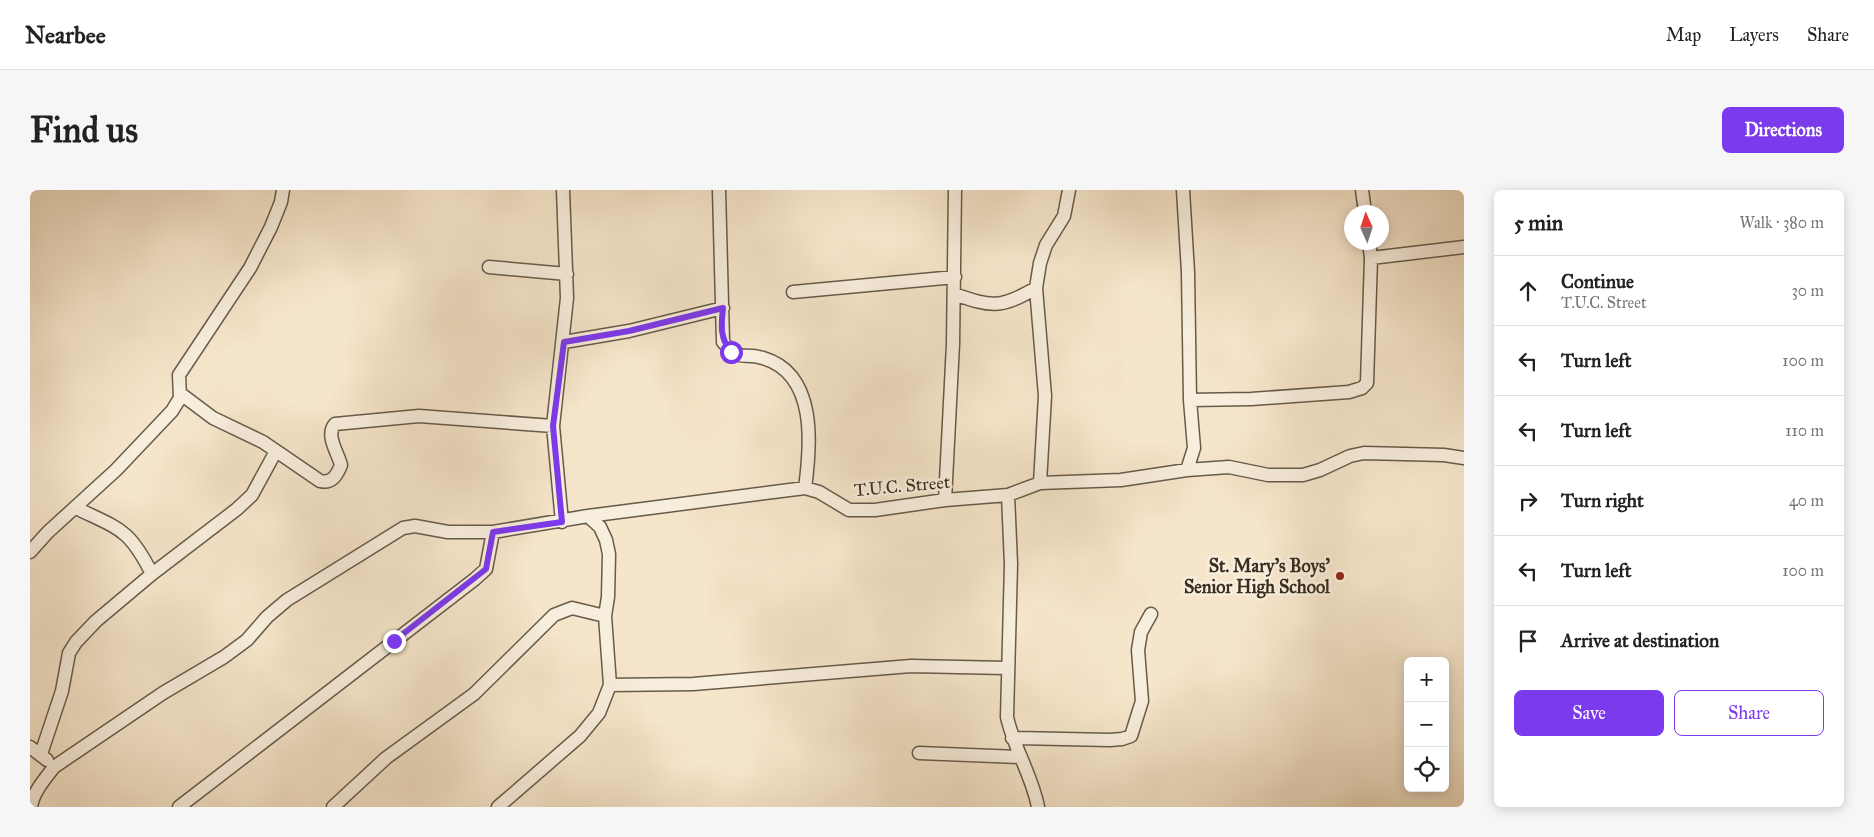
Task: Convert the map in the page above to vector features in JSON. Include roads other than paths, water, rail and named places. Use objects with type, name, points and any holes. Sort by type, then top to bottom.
[{"type":"street","points":[[30,552],[48,532],[116,470],[172,411],[181,394],[178,375],[250,268],[271,227],[281,202],[283,190]]},
{"type":"street","points":[[562,522],[553,426],[564,342],[567,274],[563,190]]},
{"type":"street","points":[[31,807],[32,801],[43,781],[54,767],[163,693],[224,657],[248,640],[267,616],[287,600],[403,528],[415,526],[448,532],[493,532],[562,522],[588,516],[805,488],[810,440],[809,420],[801,394],[788,370],[762,358],[744,357],[731,352],[723,342],[721,325],[723,308],[719,190]]},
{"type":"street","points":[[945,500],[954,294],[954,190]]},
{"type":"street","points":[[1183,190],[1188,272],[1190,400],[1194,448],[1187,470]]},
{"type":"street","points":[[1362,190],[1364,205]]},
{"type":"street","points":[[1040,483],[1045,396],[1036,288],[1046,245],[1064,216],[1069,191]]},
{"type":"street","points":[[1370,258],[1464,247]]},
{"type":"street","points":[[1190,400],[1251,399],[1349,392],[1362,388],[1367,383],[1370,250]]},
{"type":"street","points":[[489,267],[567,274]]},
{"type":"street","points":[[793,292],[954,277]]},
{"type":"street","points":[[954,294],[983,304],[1002,304],[1036,288]]},
{"type":"street","points":[[564,342],[629,331],[723,308]]},
{"type":"street","points":[[181,394],[228,427],[263,442],[326,482],[332,480],[341,465],[331,434],[335,424],[419,416],[553,426]]},
{"type":"street","points":[[42,754],[62,691],[69,653],[76,642],[96,620],[244,502],[261,480],[276,451]]},
{"type":"street","name":"T.U.C. Street","points":[[805,488],[819,492],[850,510],[875,510],[945,500],[1008,495],[1040,483],[1121,480],[1187,470],[1229,467],[1268,475],[1287,476],[1320,470],[1350,456],[1364,453],[1444,455],[1464,458]]},
{"type":"street","points":[[1008,495],[1011,564],[1006,668],[1007,718],[1012,738],[1034,786],[1038,807]]},
{"type":"street","points":[[76,508],[120,529],[142,554],[152,574]]},
{"type":"street","points":[[498,807],[580,736],[600,712],[610,685],[605,616],[608,597],[608,547],[600,527],[588,516]]},
{"type":"street","points":[[179,807],[475,579],[486,569],[493,532]]},
{"type":"street","points":[[333,807],[386,758],[474,694],[554,615],[572,608],[605,616]]},
{"type":"street","points":[[1012,738],[1122,740],[1131,736],[1142,701],[1138,650],[1141,632],[1150,614]]},
{"type":"street","points":[[610,685],[693,684],[911,666],[1006,668]]},
{"type":"street","points":[[30,747],[42,754],[54,767]]},
{"type":"street","points":[[919,754],[1022,757]]},
{"type":"place","name":"St. Mary's Boys' Senior High School","points":[[1340,576]]}]
